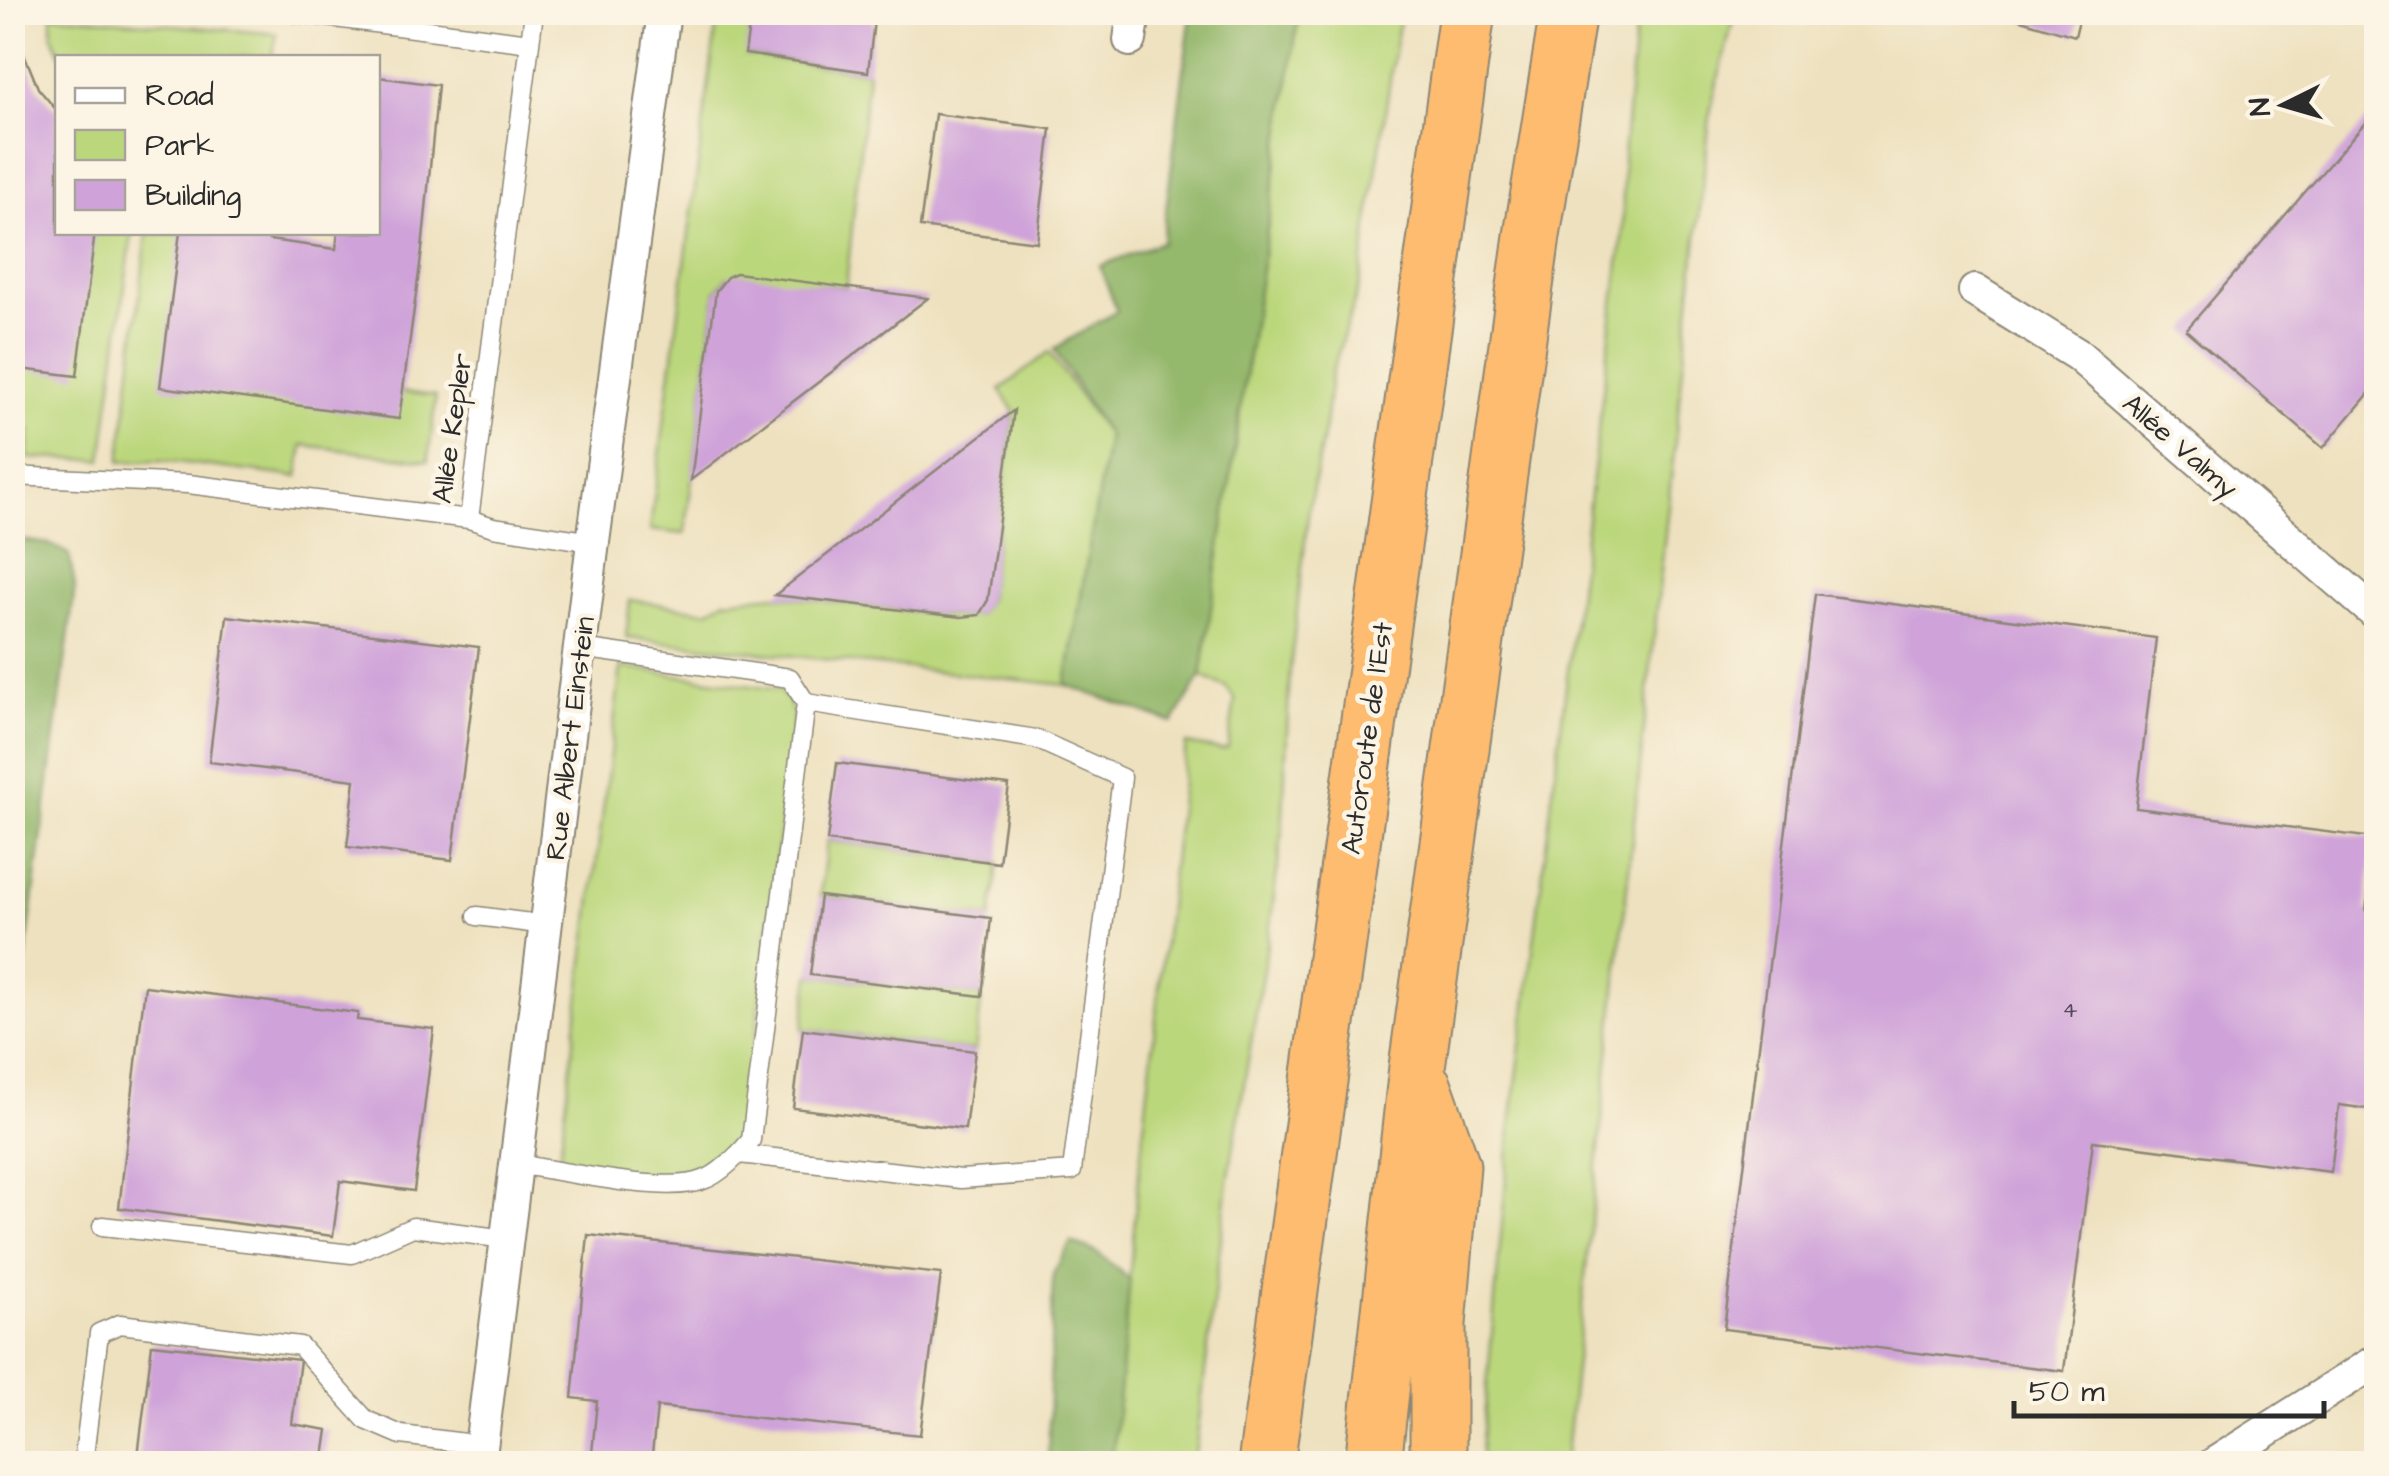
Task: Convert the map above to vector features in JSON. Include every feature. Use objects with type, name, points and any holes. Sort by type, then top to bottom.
[{"type":"highway","name":"Autoroute de l’Est","points":[[1266,1464],[1467,12]]},
{"type":"highway","points":[[1374,1464],[1418,1066],[1532,236],[1568,12]]},
{"type":"highway","points":[[1418,1066],[1452,1166],[1438,1324],[1438,1464]]},
{"type":"street","name":"Rue Albert Einstein","points":[[480,1454],[664,12]]},
{"type":"street","name":"Allée Valmy","points":[[1975,291],[2078,356],[2376,614]]},
{"type":"street","points":[[2214,1464],[2376,1361]]},
{"type":"lane","points":[[288,12],[530,43]]},
{"type":"lane","name":"Allée Kepler","points":[[12,476],[188,484],[469,519],[534,12]]},
{"type":"lane","points":[[469,519],[493,527],[594,542]]},
{"type":"lane","points":[[516,1164],[654,1185],[703,1180],[740,1154],[751,1140],[806,704],[790,678],[581,648]]},
{"type":"lane","points":[[740,1154],[961,1180],[1072,1170],[1122,778],[1036,740],[806,704]]},
{"type":"lane","points":[[477,916],[546,925]]},
{"type":"lane","points":[[102,1226],[352,1254],[413,1227],[506,1239]]},
{"type":"lane","points":[[83,1464],[99,1333],[120,1324],[300,1346],[366,1420],[400,1435],[480,1454]]},
{"type":"green space","points":[[1637,12],[1735,13],[1711,107],[1565,1463],[1480,1463],[1511,1125],[1623,231],[1623,156]]},
{"type":"green space","points":[[718,13],[751,13],[746,55],[868,72],[846,287],[727,277],[716,291],[685,534],[650,530]]},
{"type":"green space","points":[[1191,13],[1299,13],[1201,676],[1173,723],[1066,685],[1108,436],[1054,349],[1117,311],[1100,266],[1162,242]]},
{"type":"green space","points":[[1299,13],[1400,13],[1359,287],[1331,375],[1309,508],[1290,670],[1282,834],[1228,1181],[1194,1463],[1112,1464],[1140,1162],[1186,744],[1228,748],[1235,699],[1226,687],[1201,676]]},
{"type":"green space","points":[[52,15],[277,34],[272,55],[61,55],[52,35]]},
{"type":"green space","points":[[94,235],[132,235],[102,460],[28,458],[30,430],[13,428],[12,368]]},
{"type":"green space","points":[[147,235],[183,235],[401,392],[436,396],[428,461],[303,445],[298,477],[161,460],[120,462]]},
{"type":"green space","points":[[1049,352],[1108,436],[1066,685],[626,638],[630,600],[707,611],[725,600],[775,595],[961,617],[978,615],[988,600],[1014,410],[1000,390]]},
{"type":"green space","points":[[13,539],[49,544],[69,554],[75,587],[13,1050]]},
{"type":"green space","points":[[621,667],[779,690],[794,715],[746,1117],[732,1144],[713,1162],[667,1175],[559,1160]]},
{"type":"green space","points":[[827,841],[999,863],[991,918],[820,896]]},
{"type":"green space","points":[[810,975],[982,996],[975,1051],[803,1029]]},
{"type":"green space","points":[[1071,1242],[1098,1253],[1130,1280],[1112,1463],[1048,1463],[1053,1274]]},
{"type":"building","points":[[751,12],[875,12],[868,72],[745,54]]},
{"type":"building","points":[[1994,12],[2081,12],[2075,36]]},
{"type":"building","points":[[12,45],[21,46],[38,88],[55,108],[55,235],[95,235],[77,376],[12,368]]},
{"type":"building","points":[[380,77],[438,85],[422,250],[399,419],[160,387],[180,235],[270,235],[269,240],[336,249],[338,235],[380,235]]},
{"type":"building","points":[[2376,110],[2376,385],[2323,448],[2186,330]]},
{"type":"building","points":[[935,114],[1051,129],[1037,242],[920,227]]},
{"type":"building","points":[[736,273],[928,298],[691,480],[716,291],[727,277]]},
{"type":"building","points":[[1014,410],[988,600],[979,615],[961,617],[775,595]]},
{"type":"building","points":[[1815,594],[2156,638],[2136,808],[2374,838],[2366,911],[2376,912],[2376,1110],[2339,1105],[2331,1172],[2093,1141],[2064,1371],[1724,1329]]},
{"type":"building","points":[[227,616],[479,647],[452,860],[347,847],[355,780],[209,762]]},
{"type":"building","points":[[837,763],[1009,785],[999,863],[827,841]]},
{"type":"building","points":[[820,896],[991,918],[982,996],[810,975]]},
{"type":"building","points":[[145,986],[358,1013],[357,1020],[434,1029],[414,1191],[340,1181],[333,1236],[119,1208]]},
{"type":"building","points":[[803,1029],[975,1051],[965,1129],[793,1108]]},
{"type":"building","points":[[588,1235],[941,1274],[920,1435],[657,1407],[651,1464],[591,1464],[597,1401],[572,1398]]},
{"type":"building","points":[[152,1344],[300,1360],[292,1424],[328,1430],[323,1464],[137,1464]]}]
